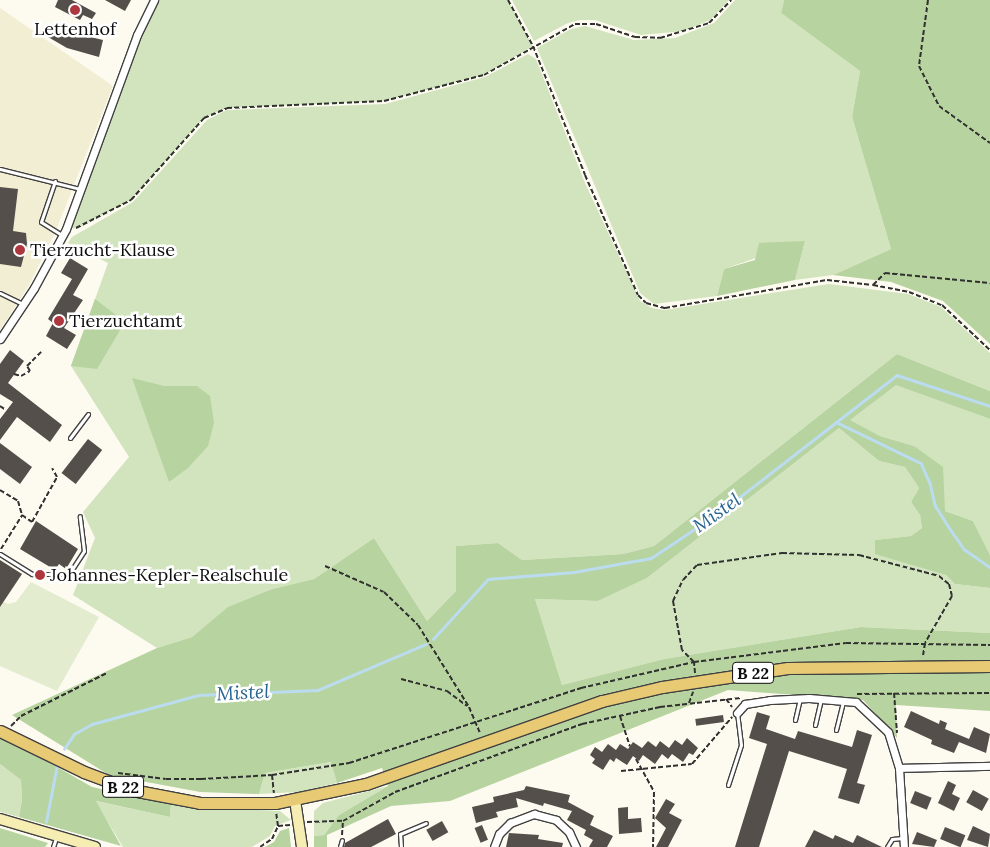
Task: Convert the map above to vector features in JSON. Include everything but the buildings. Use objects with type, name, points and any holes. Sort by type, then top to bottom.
[{"type":"main road","name":"B 22","points":[[2,732],[107,782],[184,801],[275,803],[366,784],[602,701],[662,687],[788,668],[990,666]]},
{"type":"street","points":[[0,340],[24,304],[64,232],[138,35],[154,0]]},
{"type":"street","points":[[737,713],[745,704],[800,698],[856,702],[888,732],[899,768],[904,847]]},
{"type":"street","points":[[899,768],[990,766]]},
{"type":"street","points":[[295,800],[302,847]]},
{"type":"street","points":[[494,847],[498,834],[510,823],[534,814],[556,820],[569,832],[576,847]]},
{"type":"street","points":[[0,819],[95,847]]},
{"type":"lane","points":[[0,169],[55,181],[80,189]]},
{"type":"lane","points":[[55,181],[41,222],[64,232]]},
{"type":"lane","points":[[0,294],[24,304]]},
{"type":"lane","points":[[70,438],[88,414]]},
{"type":"lane","points":[[0,553],[32,574],[69,574],[84,552],[80,516]]},
{"type":"lane","points":[[795,720],[800,698]]},
{"type":"lane","points":[[815,725],[822,699]]},
{"type":"lane","points":[[836,730],[844,701]]},
{"type":"lane","points":[[728,785],[740,745],[737,713]]},
{"type":"lane","points":[[401,847],[400,834],[426,823]]},
{"type":"lane","points":[[52,834],[53,847]]},
{"type":"lane","points":[[887,847],[892,839],[903,838]]},
{"type":"lane","points":[[340,847],[342,840]]},
{"type":"path","points":[[508,0],[533,46],[588,183],[638,295],[646,303],[665,308],[827,280],[873,285],[909,292],[942,305],[990,350]]},
{"type":"path","points":[[64,232],[78,228],[131,200],[204,118],[226,108],[384,101],[484,75],[568,27],[586,22],[645,38],[687,32],[709,23],[731,0]]},
{"type":"path","points":[[928,0],[919,66],[939,106],[990,142]]},
{"type":"path","points":[[873,285],[885,273],[990,283]]},
{"type":"path","points":[[14,374],[21,376],[30,371],[27,366],[41,352]]},
{"type":"path","points":[[0,406],[6,410]]},
{"type":"path","points":[[0,490],[18,502],[22,515],[32,522],[57,477],[52,468]]},
{"type":"path","points":[[0,553],[22,515]]},
{"type":"path","points":[[694,662],[682,650],[673,601],[682,580],[697,565],[782,553],[859,555],[939,576],[949,584],[952,596],[925,643],[921,666]]},
{"type":"path","points":[[325,566],[384,592],[418,625],[470,707],[483,743]]},
{"type":"path","points":[[2,732],[22,716],[106,673]]},
{"type":"path","points":[[401,679],[447,691],[470,707]]},
{"type":"path","points":[[894,693],[897,738]]},
{"type":"path","points":[[855,694],[990,693]]},
{"type":"path","points":[[316,820],[343,821],[395,792],[582,724],[660,707],[746,698]]},
{"type":"path","points":[[621,771],[692,764],[737,713],[726,699]]},
{"type":"path","points":[[620,716],[630,746]]},
{"type":"path","points":[[636,759],[644,770],[654,792],[653,847]]},
{"type":"path","points":[[111,772],[166,779],[272,775],[274,790]]},
{"type":"path","points":[[260,847],[272,839],[278,826],[276,812]]},
{"type":"path","points":[[342,840],[343,821]]},
{"type":"path","points":[[278,826],[285,825]]},
{"type":"shaded area","points":[[0,8],[113,86],[55,233],[29,285],[0,330]]},
{"type":"green space","points":[[154,0],[508,0],[533,46],[484,75],[384,101],[227,108],[204,118],[131,200],[78,228],[66,229],[137,35]]},
{"type":"green space","points":[[512,0],[729,0],[710,20],[684,31],[641,35],[595,20],[580,20],[568,23],[534,41]]},
{"type":"green space","points":[[735,0],[784,0],[781,13],[860,71],[852,117],[891,249],[833,275],[795,280],[805,241],[724,269],[717,296],[654,304],[640,293],[537,48],[571,29],[585,26],[634,40],[675,38],[714,23]]},
{"type":"green space","points":[[784,0],[990,0],[990,344],[943,301],[891,282],[833,275],[891,249],[852,117],[860,71],[781,13]]},
{"type":"green space","points":[[528,54],[536,59],[585,183],[640,301],[652,308],[665,310],[829,284],[908,294],[941,307],[990,353],[990,391],[897,354],[654,546],[623,554],[522,560],[498,543],[456,546],[456,591],[427,621],[374,538],[314,579],[272,589],[229,607],[192,637],[157,648],[73,595],[95,538],[83,512],[129,457],[71,366],[108,263],[68,243],[72,237],[133,202],[207,120],[227,110],[385,104],[485,77]]},
{"type":"green space","points":[[805,241],[795,280],[717,296],[724,269],[755,260],[759,243]]},
{"type":"green space","points":[[95,299],[125,322],[97,369],[71,366]]},
{"type":"green space","points":[[897,354],[990,391],[990,419],[896,385],[850,420],[880,436],[914,446],[943,467],[945,511],[973,521],[990,555],[990,588],[955,584],[946,575],[875,554],[875,540],[911,536],[922,528],[920,515],[911,502],[919,488],[905,467],[879,461],[839,428],[647,578],[598,601],[535,599],[562,685],[664,659],[861,627],[990,633],[990,711],[896,705],[897,738],[863,700],[728,690],[450,801],[391,806],[327,835],[327,847],[314,847],[314,836],[324,835],[339,815],[388,786],[382,768],[337,783],[331,762],[265,773],[259,794],[200,792],[109,775],[12,715],[157,648],[192,637],[228,607],[272,589],[314,579],[374,538],[427,621],[456,591],[456,546],[498,543],[522,560],[623,554],[654,546]]},
{"type":"green space","points":[[132,378],[164,386],[197,386],[210,396],[214,423],[208,446],[188,468],[169,482]]},
{"type":"green space","points":[[895,384],[990,419],[990,555],[973,521],[945,511],[914,446],[880,436],[849,420]]},
{"type":"green space","points":[[839,428],[879,461],[905,467],[919,488],[911,502],[920,515],[922,528],[911,536],[875,540],[919,565],[946,575],[955,584],[990,588],[990,633],[861,627],[664,659],[562,685],[535,599],[598,601],[647,578]]},
{"type":"green space","points":[[31,582],[99,617],[57,691],[0,666],[0,600],[8,604],[16,602]]},
{"type":"green space","points":[[0,734],[92,787],[171,804],[170,817],[96,801],[121,846],[19,817],[22,800],[21,780],[0,764]]},
{"type":"green space","points":[[332,762],[337,783],[298,792],[259,794],[265,773]]},
{"type":"green space","points":[[0,764],[21,780],[22,800],[19,817],[0,812]]},
{"type":"green space","points":[[388,786],[339,815],[324,835],[314,836],[314,811],[323,803]]},
{"type":"green space","points":[[95,801],[170,817],[171,804],[191,804],[196,807],[280,811],[291,820],[275,826],[270,836],[252,847],[123,847]]},
{"type":"green space","points":[[0,828],[48,843],[45,847],[0,847]]},
{"type":"green space","points":[[289,828],[291,847],[265,847],[274,842],[280,831]]},
{"type":"waterway","name":"Mistel","points":[[433,639],[488,579],[574,572],[651,558],[723,510],[897,375],[990,406]]},
{"type":"waterway","points":[[836,422],[921,463],[930,483],[935,505],[948,526],[964,549],[990,567]]},
{"type":"waterway","name":"Mistel","points":[[64,749],[74,734],[92,724],[199,695],[318,690],[426,644]]},
{"type":"waterway","name":"Mistel","points":[[46,822],[57,765]]},
{"type":"place","name":"Lettenhof","points":[[75,10]]},
{"type":"place","name":"Tierzucht-Klause","points":[[20,250]]},
{"type":"place","name":"Tierzuchtamt","points":[[59,321]]},
{"type":"place","name":"Johannes-Kepler-Realschule","points":[[40,575]]}]
